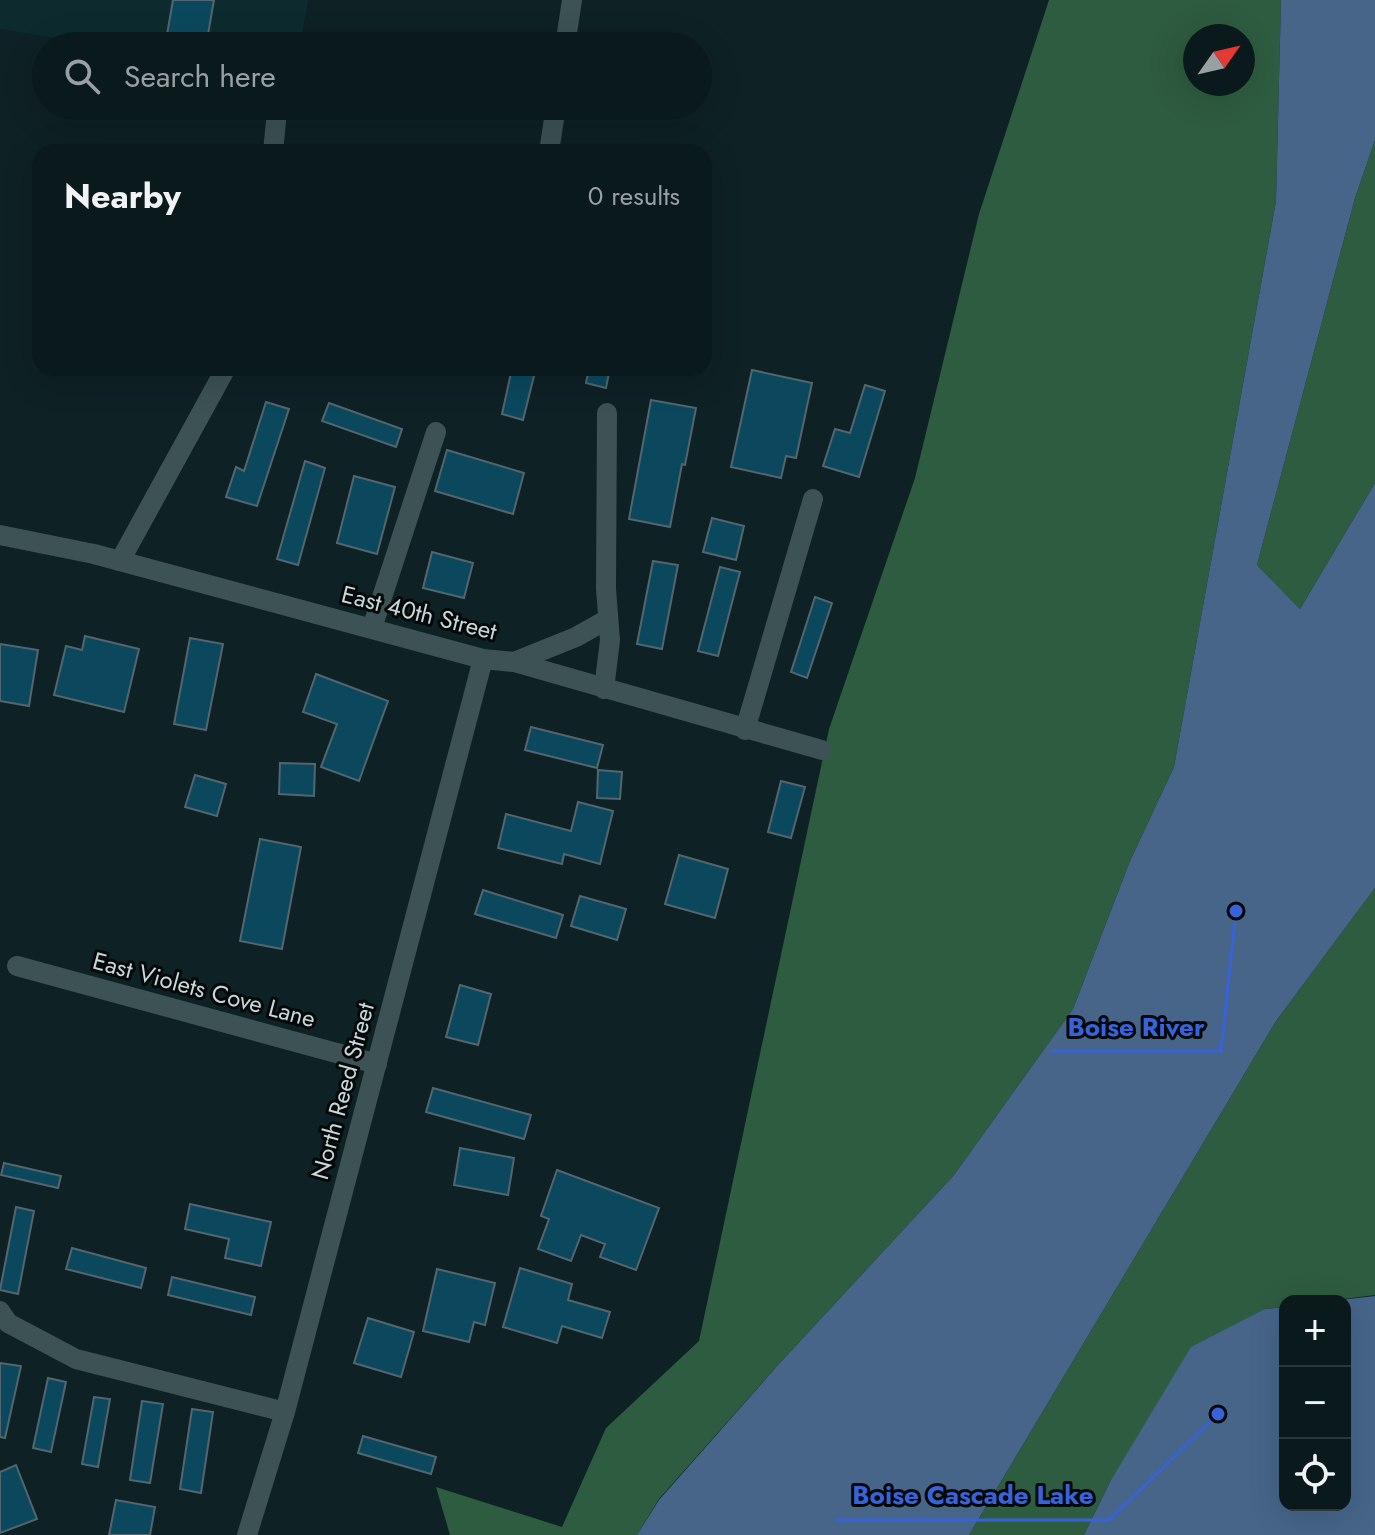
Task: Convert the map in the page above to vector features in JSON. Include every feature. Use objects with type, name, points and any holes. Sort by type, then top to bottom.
[{"type":"street","points":[[567,32],[572,0]]},
{"type":"street","points":[[274,144],[276,120]]},
{"type":"street","points":[[550,144],[554,120]]},
{"type":"street","points":[[120,561],[222,376]]},
{"type":"street","points":[[604,689],[610,640],[606,589],[607,413]]},
{"type":"street","points":[[372,628],[436,432]]},
{"type":"street","points":[[745,730],[813,499]]},
{"type":"street","name":"East 40th Street","points":[[0,535],[94,554],[483,659],[514,662],[822,750]]},
{"type":"street","points":[[514,662],[576,637],[608,619]]},
{"type":"street","name":"North Reed Street","points":[[247,1535],[285,1412],[483,659]]},
{"type":"street","name":"East Violets Cove Lane","points":[[17,966],[377,1064]]},
{"type":"street","points":[[0,1311],[8,1323],[76,1359],[285,1412]]},
{"type":"shaded area","points":[[0,0],[308,0],[302,32],[32,34],[0,29]]},
{"type":"green space","points":[[1049,0],[1281,0],[1276,201],[1174,767],[1130,861],[1073,1009],[954,1175],[659,1499],[637,1535],[450,1535],[436,1487],[562,1527],[606,1428],[699,1341],[829,729],[915,478],[979,214]]},
{"type":"green space","points":[[1375,140],[1375,483],[1300,609],[1257,565],[1355,198]]},
{"type":"green space","points":[[1375,888],[1375,1295],[1351,1298],[1351,1295],[1279,1295],[1279,1308],[1265,1309],[1110,1482],[1084,1535],[969,1535],[1276,1021]]},
{"type":"water","points":[[1281,0],[1375,0],[1375,140],[1355,198],[1257,565],[1300,609],[1375,483],[1375,888],[1276,1021],[969,1535],[637,1535],[659,1500],[778,1365],[954,1175],[1073,1009],[1130,861],[1174,767],[1276,201]]},
{"type":"water","points":[[1375,1296],[1375,1535],[1084,1535],[1110,1482],[1191,1347],[1265,1309],[1279,1308],[1279,1511],[1351,1511],[1351,1299]]},
{"type":"building","points":[[173,0],[214,0],[208,32],[167,32]]},
{"type":"building","points":[[752,370],[812,383],[796,458],[786,456],[781,478],[731,467]]},
{"type":"building","points":[[510,376],[534,376],[523,420],[502,414]]},
{"type":"building","points":[[587,376],[608,376],[606,388],[586,383]]},
{"type":"building","points":[[865,385],[885,391],[859,477],[823,466],[835,429],[850,433]]},
{"type":"building","points":[[651,400],[696,408],[670,527],[629,519]]},
{"type":"building","points":[[266,402],[289,409],[257,506],[226,497],[236,467],[244,471]]},
{"type":"building","points":[[329,403],[402,429],[396,447],[322,421]]},
{"type":"building","points":[[447,450],[524,473],[513,514],[435,491]]},
{"type":"building","points":[[305,461],[325,468],[298,565],[277,559]]},
{"type":"building","points":[[354,476],[395,487],[377,554],[337,543]]},
{"type":"building","points":[[712,518],[744,526],[736,560],[703,552]]},
{"type":"building","points":[[432,552],[473,563],[464,598],[423,588]]},
{"type":"building","points":[[653,561],[678,565],[662,649],[637,644]]},
{"type":"building","points":[[720,567],[740,572],[718,656],[698,651]]},
{"type":"building","points":[[815,597],[832,603],[807,678],[791,672]]},
{"type":"building","points":[[85,636],[139,649],[124,712],[54,695],[66,646],[82,650]]},
{"type":"building","points":[[190,638],[223,644],[206,730],[174,724]]},
{"type":"building","points":[[0,644],[38,650],[29,706],[0,701]]},
{"type":"building","points":[[316,674],[388,701],[359,781],[321,767],[337,724],[303,712]]},
{"type":"building","points":[[531,727],[603,745],[597,768],[525,750]]},
{"type":"building","points":[[280,763],[315,764],[314,796],[279,794]]},
{"type":"building","points":[[598,770],[622,772],[620,799],[597,798]]},
{"type":"building","points":[[195,775],[226,784],[217,816],[185,807]]},
{"type":"building","points":[[781,781],[805,787],[791,838],[768,832]]},
{"type":"building","points":[[578,802],[613,811],[600,864],[564,854],[562,864],[498,848],[506,814],[571,831]]},
{"type":"building","points":[[260,839],[301,847],[282,949],[240,941]]},
{"type":"building","points":[[679,855],[728,869],[715,918],[665,904]]},
{"type":"building","points":[[483,890],[563,915],[556,938],[475,914]]},
{"type":"building","points":[[580,896],[626,909],[617,940],[571,926]]},
{"type":"building","points":[[460,985],[491,994],[478,1045],[446,1037]]},
{"type":"building","points":[[433,1088],[531,1115],[524,1139],[426,1112]]},
{"type":"building","points":[[460,1148],[514,1158],[508,1195],[454,1185]]},
{"type":"building","points":[[4,1163],[61,1176],[58,1188],[1,1175]]},
{"type":"building","points":[[557,1170],[659,1208],[636,1270],[600,1257],[605,1244],[581,1235],[571,1261],[538,1249],[549,1219],[541,1216]]},
{"type":"building","points":[[190,1204],[271,1222],[261,1266],[225,1258],[229,1239],[185,1229]]},
{"type":"building","points":[[16,1207],[34,1211],[18,1294],[0,1290]]},
{"type":"building","points":[[72,1248],[146,1268],[141,1288],[66,1269]]},
{"type":"building","points":[[520,1268],[572,1284],[568,1300],[610,1312],[602,1338],[562,1326],[557,1343],[503,1327]]},
{"type":"building","points":[[437,1269],[495,1283],[485,1325],[474,1322],[469,1342],[423,1331]]},
{"type":"building","points":[[172,1277],[255,1297],[251,1315],[168,1295]]},
{"type":"building","points":[[368,1318],[414,1332],[401,1377],[354,1363]]},
{"type":"building","points":[[0,1363],[21,1366],[5,1438],[0,1437]]},
{"type":"building","points":[[48,1378],[66,1382],[51,1452],[33,1448]]},
{"type":"building","points":[[94,1397],[110,1399],[98,1467],[82,1464]]},
{"type":"building","points":[[142,1401],[163,1404],[150,1483],[130,1480]]},
{"type":"building","points":[[192,1409],[213,1412],[201,1493],[180,1489]]},
{"type":"building","points":[[363,1436],[436,1457],[431,1474],[358,1453]]},
{"type":"building","points":[[16,1465],[37,1519],[0,1533],[0,1472]]},
{"type":"building","points":[[116,1500],[155,1507],[150,1535],[109,1535]]},
{"type":"place","name":"Boise River","points":[[1236,911]]},
{"type":"place","name":"Boise Cascade Lake","points":[[1218,1414]]}]
